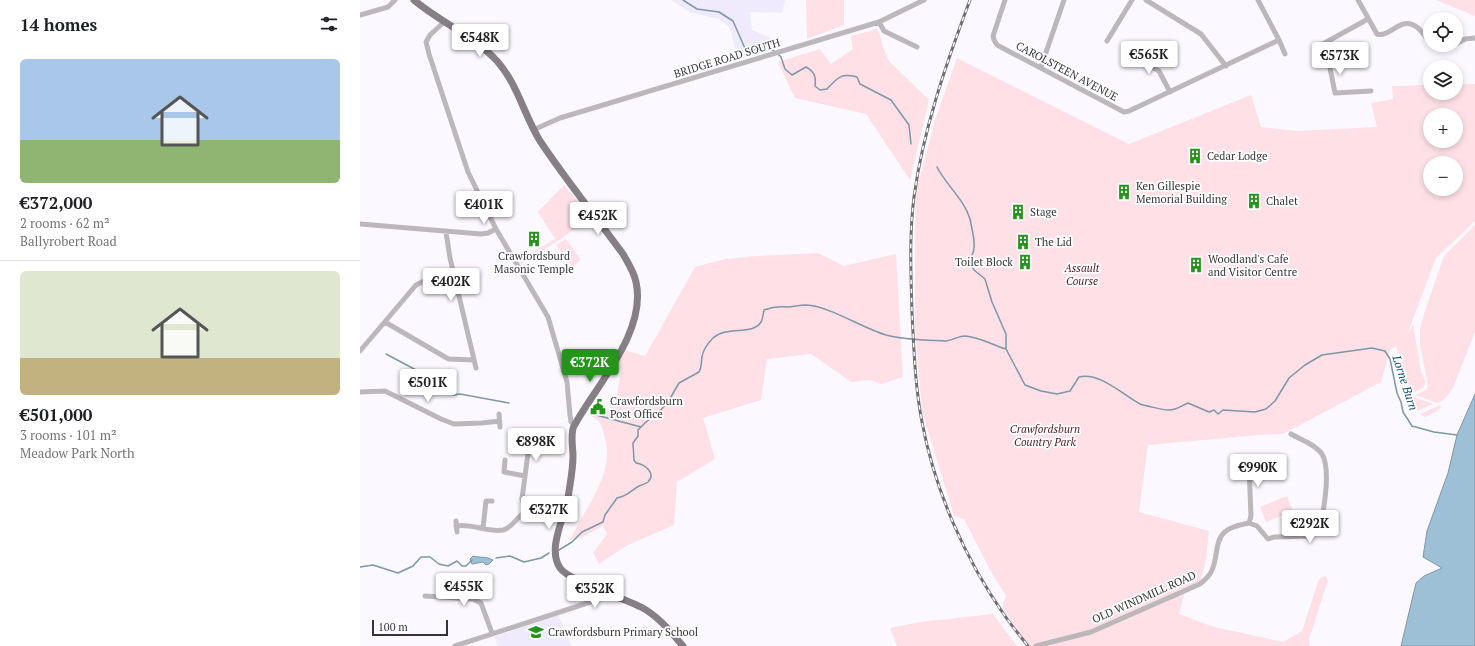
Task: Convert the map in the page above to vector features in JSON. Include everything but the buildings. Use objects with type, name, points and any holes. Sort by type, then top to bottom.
[{"type":"main road","points":[[414,0],[424,9],[484,49],[505,71],[518,93],[534,130],[549,154],[623,254],[632,269],[636,281],[637,308],[626,339],[617,357],[572,431],[572,469],[568,498],[555,548],[556,558],[560,569],[569,577],[613,594],[650,612],[683,646]]},
{"type":"street","points":[[360,15],[388,7],[395,0]]},
{"type":"street","name":"BRIDGE ROAD SOUTH","points":[[534,130],[560,118],[879,22],[924,0]]},
{"type":"street","name":"CAROLSTEEN AVENUE","points":[[1005,0],[994,33],[993,38],[995,43],[1124,112],[1226,66],[1279,40]]},
{"type":"street","points":[[1041,67],[1064,0]]},
{"type":"street","points":[[1106,41],[1132,0]]},
{"type":"street","points":[[1146,0],[1201,34],[1226,66]]},
{"type":"street","points":[[1258,0],[1285,54]]},
{"type":"street","points":[[1358,0],[1376,34],[1382,35],[1400,25],[1409,24],[1419,29],[1423,34]]},
{"type":"street","points":[[1368,19],[1321,45],[1328,58],[1335,93],[1371,91]]},
{"type":"street","points":[[444,22],[430,35],[426,42],[429,54],[468,172],[496,229],[548,317],[567,382],[571,422],[575,425]]},
{"type":"street","points":[[879,22],[884,31],[917,47]]},
{"type":"street","points":[[1463,40],[1475,38]]},
{"type":"street","points":[[1131,54],[1159,71],[1170,92]]},
{"type":"street","points":[[360,224],[481,234],[488,233],[496,229]]},
{"type":"street","points":[[446,232],[454,278],[476,368]]},
{"type":"street","points":[[360,351],[419,283],[426,280],[454,278]]},
{"type":"street","points":[[385,322],[449,359],[474,360]]},
{"type":"street","points":[[360,392],[385,391],[454,424],[500,421]]},
{"type":"street","points":[[499,414],[500,427]]},
{"type":"street","points":[[1283,467],[1249,467],[1251,516],[1249,523],[1257,526],[1268,539],[1274,537],[1310,536],[1311,530],[1321,524],[1326,496],[1324,459],[1321,453],[1311,445],[1291,434]]},
{"type":"street","points":[[526,512],[522,499],[529,446]]},
{"type":"street","points":[[505,460],[503,475],[525,476]]},
{"type":"street","points":[[482,528],[486,501]]},
{"type":"street","points":[[457,532],[456,523],[503,530],[510,527],[520,515],[534,509],[562,519]]},
{"type":"street","name":"OLD WINDMILL ROAD","points":[[1036,646],[1091,632],[1200,584],[1207,579],[1213,569],[1216,545],[1219,539],[1231,528],[1249,523]]},
{"type":"street","points":[[455,646],[613,594]]},
{"type":"street","points":[[425,596],[473,599],[482,603],[492,633]]},
{"type":"shaded area","points":[[671,0],[785,0],[782,13],[750,12],[752,30],[781,42],[781,47],[751,57],[737,58],[730,28],[719,19],[691,13]]},
{"type":"shaded area","name":"Crawfordsburn Primary School","points":[[558,615],[572,646],[498,646],[494,637]]},
{"type":"green space","points":[[806,0],[844,0],[844,25],[807,39]]},
{"type":"green space","points":[[1436,0],[1475,0],[1475,16]]},
{"type":"green space","points":[[877,29],[889,61],[929,100],[910,180],[866,114],[795,98],[778,62],[820,49],[831,64],[853,49],[851,36]]},
{"type":"green space","name":"Crawfordsburn Country Park","points":[[957,58],[1129,144],[1251,95],[1261,127],[1297,131],[1377,127],[1371,103],[1393,99],[1392,86],[1423,85],[1423,100],[1463,100],[1463,84],[1475,84],[1475,221],[1436,258],[1407,335],[1413,324],[1421,372],[1426,382],[1423,388],[1412,393],[1410,390],[1396,346],[1390,350],[1381,382],[1283,434],[1148,445],[1139,512],[1209,531],[1206,560],[1201,580],[1185,591],[1179,614],[1214,627],[1283,642],[1302,631],[1319,579],[1325,576],[1328,580],[1309,639],[1310,646],[1030,646],[1002,607],[1006,596],[990,570],[964,519],[954,516],[922,411],[915,329],[916,191],[936,117]]},
{"type":"green space","points":[[564,185],[591,216],[561,239],[521,264],[519,263],[516,256],[519,252],[520,259],[555,239],[538,212]]},
{"type":"green space","points":[[1475,225],[1475,332],[1453,388],[1444,400],[1437,403],[1416,395],[1426,390],[1428,386],[1420,344],[1420,328],[1444,256]]},
{"type":"green space","points":[[566,239],[581,260],[572,267],[556,245]]},
{"type":"green space","points":[[818,253],[844,266],[896,254],[903,377],[881,384],[870,380],[851,382],[811,354],[767,359],[761,400],[703,418],[715,459],[677,482],[674,525],[626,546],[599,564],[593,553],[607,534],[603,526],[581,538],[570,540],[598,489],[606,462],[607,449],[601,424],[588,413],[591,411],[602,411],[604,407],[609,410],[617,394],[621,371],[615,367],[625,350],[645,356],[695,267],[725,259]]},
{"type":"green space","points":[[1413,397],[1431,403],[1433,404],[1417,411]]},
{"type":"green space","points":[[1440,405],[1441,407],[1436,412],[1425,417],[1420,414]]},
{"type":"green space","points":[[1287,496],[1293,511],[1266,522],[1260,507]]},
{"type":"green space","points":[[993,614],[1017,646],[897,646],[890,628],[920,622]]},
{"type":"green space","points":[[646,626],[649,634],[632,640],[629,632]]},
{"type":"water","points":[[1475,394],[1475,646],[1401,646],[1416,583],[1424,576],[1442,568],[1423,557],[1427,531],[1448,473],[1457,435]]},
{"type":"water","points":[[473,556],[493,560],[486,565],[483,562],[472,564],[470,559]]},
{"type":"waterway","name":"Lorne Burn","points":[[683,0],[697,9],[719,12],[733,21],[747,53],[766,45],[775,52]]},
{"type":"waterway","name":"Lorne Burn","points":[[778,54],[781,57],[785,69],[792,75],[806,67],[811,71],[815,77],[815,86],[820,90],[827,89],[840,77],[852,76],[857,77],[860,84],[891,100],[909,125],[911,144]]},
{"type":"waterway","name":"Lorne Burn","points":[[937,167],[964,205],[970,219],[974,245],[969,261],[974,270],[985,279],[992,302],[1006,334],[1006,349],[1025,385],[1041,391],[1057,394],[1070,391],[1079,377],[1087,376],[1111,385],[1140,404],[1167,410],[1173,410],[1188,403],[1209,412],[1214,410],[1218,414],[1223,410],[1255,412],[1266,409],[1275,401],[1289,378],[1305,365],[1322,355],[1372,348],[1385,351],[1390,359],[1397,393],[1403,412],[1412,426],[1434,432],[1457,435]]},
{"type":"waterway","points":[[559,550],[572,542],[582,532],[603,522],[605,515],[617,498],[626,495],[648,482],[651,475],[650,472],[646,467],[636,463],[634,460],[633,443],[638,436],[638,430],[668,402],[679,383],[699,372],[703,352],[713,338],[726,332],[752,329],[762,321],[764,310],[772,307],[806,305],[815,306],[835,313],[877,332],[893,337],[916,340],[946,341],[965,336],[981,339],[1006,349]]},
{"type":"waterway","points":[[386,354],[418,371],[448,393],[509,403]]},
{"type":"waterway","points":[[596,415],[641,427]]},
{"type":"waterway","points":[[496,558],[510,556],[524,562],[541,558],[549,553]]},
{"type":"waterway","points":[[360,567],[373,565],[398,573],[413,566],[421,557],[430,557],[439,564],[448,566],[457,561],[462,566],[466,566],[472,560]]},
{"type":"railway","points":[[970,0],[936,97],[923,147],[914,197],[911,226],[911,270],[916,381],[922,422],[928,448],[943,499],[953,524],[990,594],[1028,646]]},
{"type":"place","name":"Cedar Lodge","points":[[1195,156]]},
{"type":"place","name":"Ken Gillespie Memorial Building","points":[[1124,192]]},
{"type":"place","name":"Chalet","points":[[1254,201]]},
{"type":"place","name":"Stage","points":[[1018,212]]},
{"type":"place","name":"Crawfordsburd Masonic Temple","points":[[534,239]]},
{"type":"place","name":"The Lid","points":[[1023,242]]},
{"type":"place","name":"Toilet Block","points":[[1025,262]]},
{"type":"place","name":"Woodland's Cafe and Visitor Centre","points":[[1196,265]]},
{"type":"place","name":"Crawfordsburn Post Office","points":[[598,407]]},
{"type":"place","name":"Crawfordsburn Primary School","points":[[536,632]]},
{"type":"park label","name":"Assault Course","points":[[1082,274]]}]
